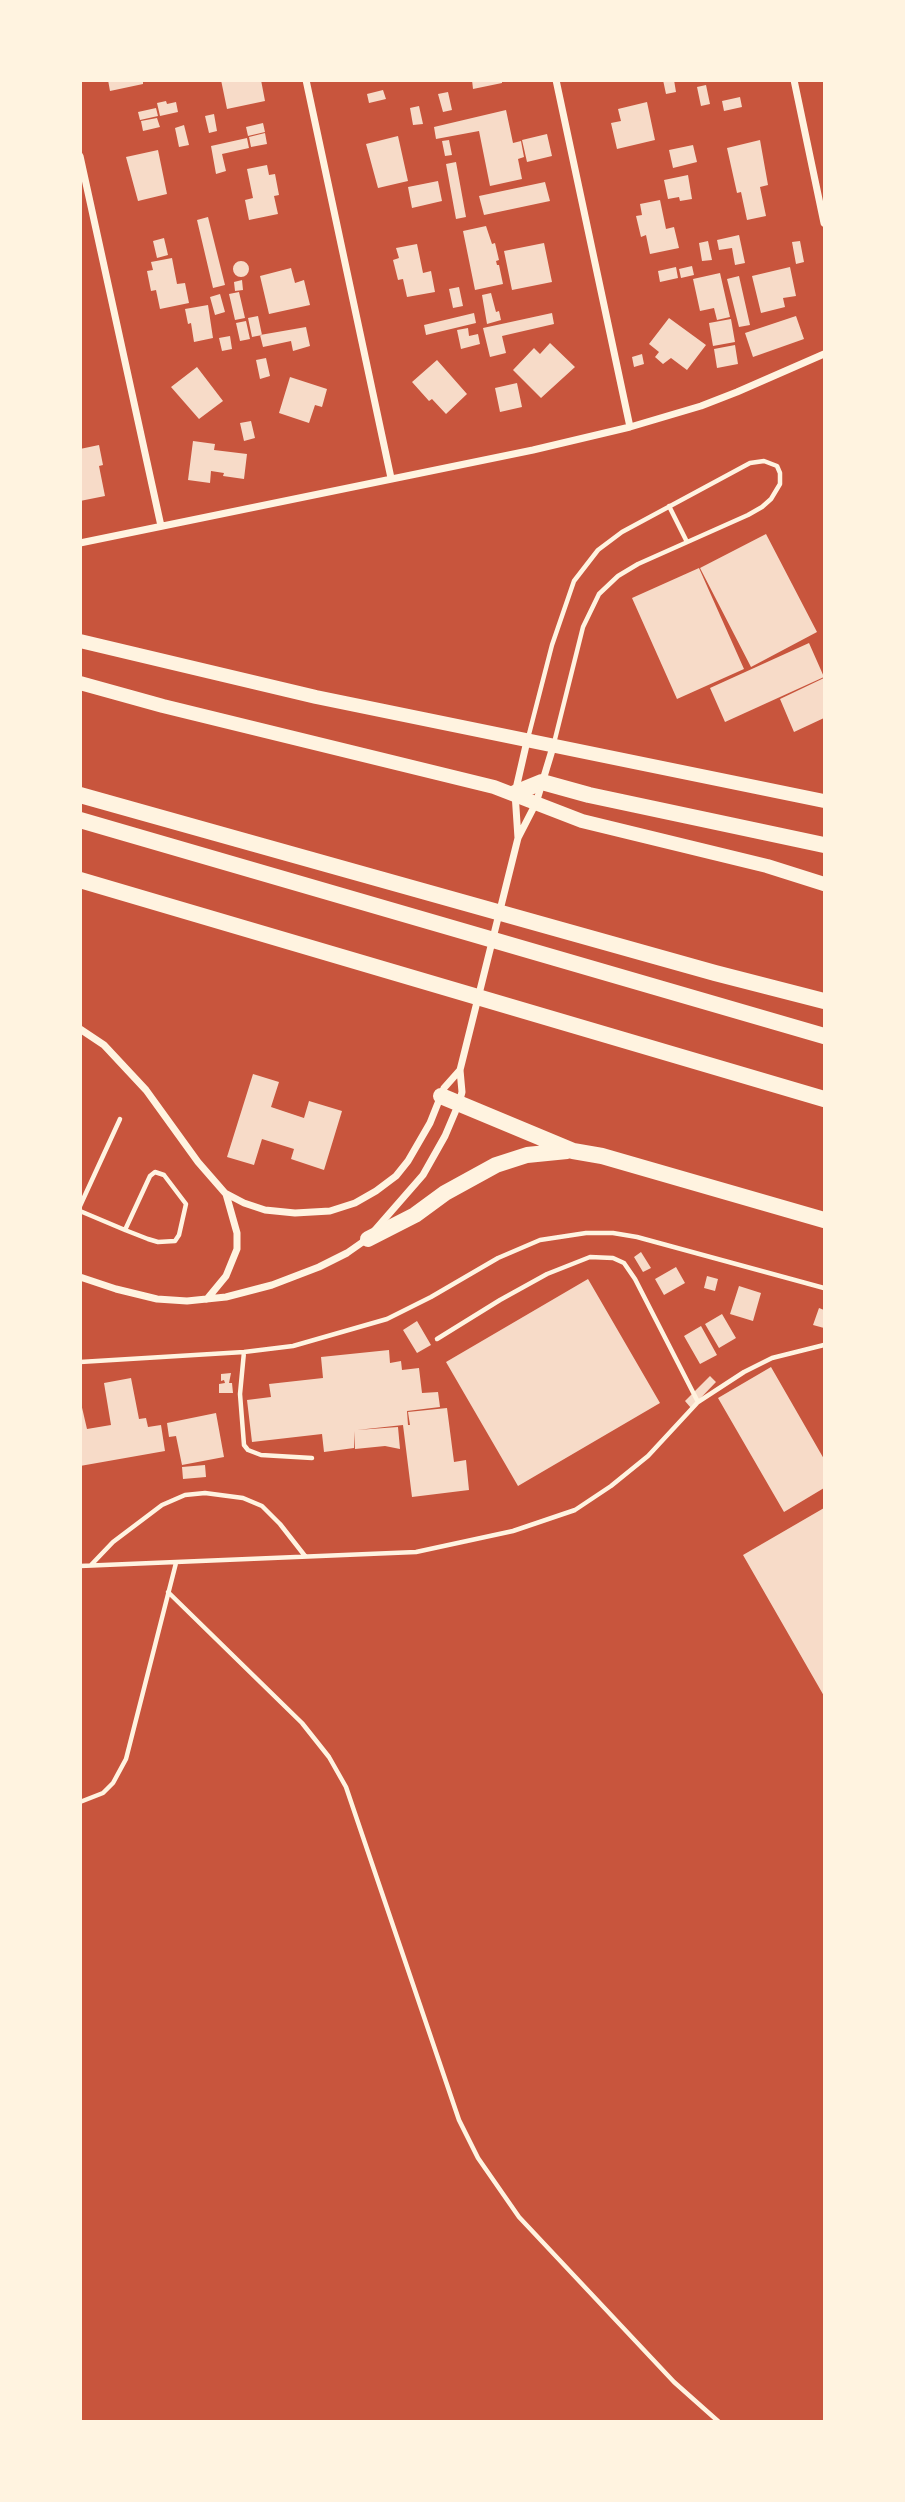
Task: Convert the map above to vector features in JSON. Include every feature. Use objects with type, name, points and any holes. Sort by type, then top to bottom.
[{"type":"highway","points":[[515,793],[542,782],[589,795],[824,845]]},
{"type":"highway","points":[[80,794],[824,1002]]},
{"type":"highway","points":[[80,820],[824,1036]]},
{"type":"highway","points":[[80,880],[824,1099]]},
{"type":"highway","points":[[774,1085],[824,1109]]},
{"type":"highway","points":[[441,1096],[573,1151],[602,1156],[824,1220]]},
{"type":"highway","points":[[368,1239],[415,1215],[445,1193],[496,1165],[527,1155],[573,1151]]},
{"type":"main road","points":[[80,641],[316,697],[824,801]]},
{"type":"main road","points":[[80,683],[515,793],[582,821],[767,866],[824,884]]},
{"type":"street","points":[[306,80],[391,478]]},
{"type":"street","points":[[556,80],[630,427]]},
{"type":"street","points":[[794,80],[824,223]]},
{"type":"street","points":[[80,156],[161,526]]},
{"type":"street","points":[[80,543],[533,450],[630,427],[737,392],[824,354]]},
{"type":"street","points":[[518,838],[515,793],[527,741]]},
{"type":"street","points":[[80,1277],[140,1296],[187,1301],[226,1297],[272,1285],[319,1267],[368,1239],[423,1175],[445,1136],[459,1103],[462,1092],[460,1070],[518,838],[536,803],[552,747]]},
{"type":"street","points":[[80,1029],[85,1035],[104,1045],[146,1090],[205,1171],[225,1193],[254,1208],[275,1211],[330,1211],[355,1203],[376,1191],[408,1161],[419,1144],[444,1087],[460,1070]]},
{"type":"street","points":[[207,1299],[226,1276],[237,1253],[237,1233],[225,1193]]},
{"type":"lane","points":[[527,741],[552,645],[574,581],[581,570],[606,543],[669,506],[757,462],[764,461],[777,466],[780,473],[778,489],[762,506],[748,515],[638,564],[618,576],[599,594],[583,627],[552,747]]},
{"type":"lane","points":[[669,506],[687,542]]},
{"type":"lane","points":[[120,1119],[80,1208],[125,1230],[158,1242],[169,1243],[177,1239],[186,1204],[164,1175],[155,1172],[150,1176],[125,1230]]},
{"type":"lane","points":[[80,1362],[244,1352],[293,1346],[387,1319],[540,1240],[586,1233],[613,1233],[637,1237],[824,1288]]},
{"type":"lane","points":[[437,1339],[547,1274],[590,1257],[613,1258],[624,1263],[635,1279],[698,1402]]},
{"type":"lane","points":[[80,1566],[416,1552],[542,1523],[575,1510],[611,1486],[648,1457],[698,1402],[772,1358],[824,1345]]},
{"type":"lane","points":[[244,1352],[240,1394],[244,1445],[248,1450],[261,1455],[312,1458]]},
{"type":"lane","points":[[90,1566],[113,1542],[162,1505],[185,1495],[205,1493],[243,1498],[262,1506],[305,1556]]},
{"type":"lane","points":[[80,1802],[103,1793],[113,1783],[126,1759],[176,1563]]},
{"type":"lane","points":[[169,1592],[302,1723],[329,1757],[346,1787],[460,2120],[478,2158],[519,2217],[674,2382],[719,2421]]},
{"type":"building","points":[[108,80],[143,80],[143,84],[110,91]]},
{"type":"building","points":[[221,80],[261,80],[265,101],[227,109]]},
{"type":"building","points":[[472,80],[502,80],[502,83],[473,89]]},
{"type":"building","points":[[663,80],[674,80],[676,92],[666,94]]},
{"type":"building","points":[[706,85],[710,104],[701,106],[697,87]]},
{"type":"building","points":[[383,90],[386,99],[369,103],[367,94]]},
{"type":"building","points":[[448,92],[452,110],[443,112],[438,94]]},
{"type":"building","points":[[740,97],[742,107],[724,111],[722,101]]},
{"type":"building","points":[[166,101],[167,104],[176,102],[178,112],[160,116],[157,103]]},
{"type":"building","points":[[647,102],[655,140],[617,149],[611,123],[621,121],[618,109]]},
{"type":"building","points":[[419,106],[423,124],[413,125],[410,108]]},
{"type":"building","points":[[156,108],[158,116],[140,120],[138,112]]},
{"type":"building","points":[[506,110],[513,143],[521,141],[524,157],[518,159],[522,179],[490,186],[479,131],[436,139],[434,127]]},
{"type":"building","points":[[214,114],[217,131],[209,133],[205,116]]},
{"type":"building","points":[[157,118],[160,127],[143,131],[141,121]]},
{"type":"building","points":[[263,123],[265,132],[248,136],[246,127]]},
{"type":"building","points":[[184,125],[189,145],[179,147],[175,128]]},
{"type":"building","points":[[265,133],[267,144],[251,147],[249,137]]},
{"type":"building","points":[[547,134],[552,156],[527,162],[522,140]]},
{"type":"building","points":[[398,136],[408,181],[378,188],[366,144]]},
{"type":"building","points":[[247,138],[249,148],[222,154],[226,171],[216,174],[211,146]]},
{"type":"building","points":[[449,140],[452,155],[445,156],[442,141]]},
{"type":"building","points":[[760,140],[768,185],[760,187],[766,216],[747,220],[741,192],[737,193],[727,148]]},
{"type":"building","points":[[693,145],[697,162],[673,168],[669,150]]},
{"type":"building","points":[[158,150],[167,194],[138,201],[126,157]]},
{"type":"building","points":[[456,162],[466,217],[456,219],[446,164]]},
{"type":"building","points":[[267,165],[269,175],[275,174],[279,195],[274,196],[278,214],[249,220],[245,200],[253,198],[247,169]]},
{"type":"building","points":[[688,175],[692,199],[668,199],[664,180]]},
{"type":"building","points":[[438,181],[442,201],[412,208],[408,187]]},
{"type":"building","points":[[545,182],[550,201],[484,215],[479,196]]},
{"type":"building","points":[[660,200],[666,229],[674,227],[679,248],[650,254],[646,235],[641,237],[636,216],[642,215],[640,204]]},
{"type":"building","points":[[208,217],[225,285],[213,288],[197,220]]},
{"type":"building","points":[[486,226],[492,244],[495,243],[499,260],[496,261],[503,284],[475,290],[463,231]]},
{"type":"building","points":[[739,235],[745,263],[735,265],[732,248],[719,250],[717,240]]},
{"type":"building","points":[[164,238],[168,255],[157,258],[153,241]]},
{"type":"building","points":[[708,241],[712,260],[702,261],[699,243]]},
{"type":"building","points":[[800,241],[804,262],[796,264],[792,242]]},
{"type":"building","points":[[544,243],[552,282],[512,290],[504,251]]},
{"type":"building","points":[[417,244],[423,273],[431,271],[435,292],[407,297],[403,279],[398,280],[393,260],[399,258],[396,248]]},
{"type":"building","points":[[172,258],[177,284],[185,283],[189,303],[160,309],[156,290],[151,291],[147,271],[153,270],[151,262]]},
{"type":"building","points":[[241,261],[247,263],[247,275],[241,277],[235,275],[233,269],[235,263]]},
{"type":"building","points":[[692,266],[694,275],[681,278],[679,269]]},
{"type":"building","points":[[676,267],[678,278],[660,282],[658,271]]},
{"type":"building","points":[[790,267],[796,296],[783,298],[785,307],[761,313],[752,276]]},
{"type":"building","points":[[291,268],[295,283],[304,280],[310,305],[269,314],[260,276]]},
{"type":"building","points":[[720,273],[730,317],[717,320],[714,308],[700,311],[693,279]]},
{"type":"building","points":[[739,276],[750,325],[739,327],[727,279]]},
{"type":"building","points":[[242,280],[243,290],[235,291],[234,282]]},
{"type":"building","points":[[459,287],[463,306],[453,308],[449,289]]},
{"type":"building","points":[[239,292],[245,318],[235,320],[229,294]]},
{"type":"building","points":[[491,293],[501,320],[487,324],[482,295]]},
{"type":"building","points":[[220,294],[225,312],[215,315],[210,297]]},
{"type":"building","points":[[208,305],[213,338],[194,342],[191,323],[188,324],[185,309]]},
{"type":"building","points":[[474,313],[476,323],[426,335],[424,325]]},
{"type":"building","points":[[552,313],[554,324],[502,336],[506,353],[490,357],[483,328]]},
{"type":"building","points":[[258,316],[262,335],[252,337],[248,318]]},
{"type":"building","points":[[796,316],[804,339],[753,357],[745,333]]},
{"type":"building","points":[[669,318],[706,345],[687,370],[671,358],[663,364],[655,357],[659,352],[649,344]]},
{"type":"building","points":[[731,319],[735,342],[713,346],[709,323]]},
{"type":"building","points":[[246,321],[250,339],[240,341],[236,323]]},
{"type":"building","points":[[306,327],[310,346],[293,351],[291,341],[263,347],[260,335]]},
{"type":"building","points":[[468,328],[469,336],[478,334],[480,344],[461,349],[457,330]]},
{"type":"building","points":[[230,336],[232,349],[222,351],[219,338]]},
{"type":"building","points":[[550,343],[575,367],[541,398],[513,370],[534,348],[540,354]]},
{"type":"building","points":[[735,345],[738,364],[717,368],[714,349]]},
{"type":"building","points":[[642,354],[644,364],[634,367],[632,357]]},
{"type":"building","points":[[266,358],[270,376],[260,379],[256,360]]},
{"type":"building","points":[[437,360],[467,394],[446,414],[432,399],[429,401],[412,382]]},
{"type":"building","points":[[197,367],[223,401],[199,419],[171,387]]},
{"type":"building","points":[[290,377],[327,389],[322,407],[315,405],[309,423],[279,413]]},
{"type":"building","points":[[517,383],[522,407],[500,412],[495,388]]},
{"type":"building","points":[[251,421],[255,438],[244,441],[240,423]]},
{"type":"building","points":[[193,441],[215,444],[214,450],[247,454],[244,479],[211,471],[210,483],[188,480]]},
{"type":"building","points":[[99,445],[103,465],[99,466],[105,496],[80,501],[80,449]]},
{"type":"building","points":[[766,534],[817,632],[751,667],[700,568]]},
{"type":"building","points":[[699,568],[744,669],[677,699],[632,598]]},
{"type":"building","points":[[809,643],[824,677],[725,722],[710,688]]},
{"type":"building","points":[[824,678],[824,718],[794,732],[780,699]]},
{"type":"building","points":[[253,1074],[279,1082],[271,1107],[304,1118],[309,1101],[342,1111],[324,1170],[291,1159],[294,1149],[262,1139],[254,1165],[227,1157]]},
{"type":"building","points":[[641,1252],[651,1268],[643,1272],[634,1257]]},
{"type":"building","points":[[676,1267],[685,1283],[664,1295],[655,1279]]},
{"type":"building","points":[[707,1276],[718,1279],[715,1291],[704,1288]]},
{"type":"building","points":[[588,1279],[660,1403],[518,1486],[446,1362]]},
{"type":"building","points":[[739,1286],[761,1293],[753,1321],[730,1314]]},
{"type":"building","points":[[819,1308],[824,1310],[824,1328],[813,1325]]},
{"type":"building","points":[[722,1314],[736,1338],[719,1348],[705,1324]]},
{"type":"building","points":[[417,1321],[431,1345],[417,1353],[403,1330]]},
{"type":"building","points":[[701,1326],[717,1355],[700,1364],[684,1336]]},
{"type":"building","points":[[389,1350],[390,1363],[401,1361],[402,1370],[419,1368],[422,1393],[438,1392],[440,1407],[407,1411],[408,1425],[408,1412],[447,1408],[454,1462],[466,1460],[469,1490],[412,1497],[403,1425],[357,1430],[398,1427],[400,1449],[385,1446],[355,1449],[354,1431],[354,1448],[324,1452],[322,1434],[252,1442],[247,1400],[271,1397],[269,1384],[323,1378],[321,1357]]},
{"type":"building","points":[[771,1367],[824,1459],[824,1488],[784,1512],[718,1398]]},
{"type":"building","points":[[231,1373],[229,1383],[232,1383],[233,1393],[219,1393],[219,1384],[225,1383],[224,1380],[221,1381],[221,1374]]},
{"type":"building","points":[[710,1376],[716,1382],[691,1408],[685,1401]]},
{"type":"building","points":[[131,1378],[139,1419],[146,1418],[148,1427],[161,1425],[165,1451],[80,1466],[80,1399],[87,1429],[111,1425],[104,1383]]},
{"type":"building","points":[[216,1413],[224,1457],[182,1465],[176,1436],[169,1437],[167,1423]]},
{"type":"building","points":[[205,1465],[206,1477],[183,1479],[182,1467]]},
{"type":"building","points":[[824,1508],[824,1696],[743,1555]]}]
